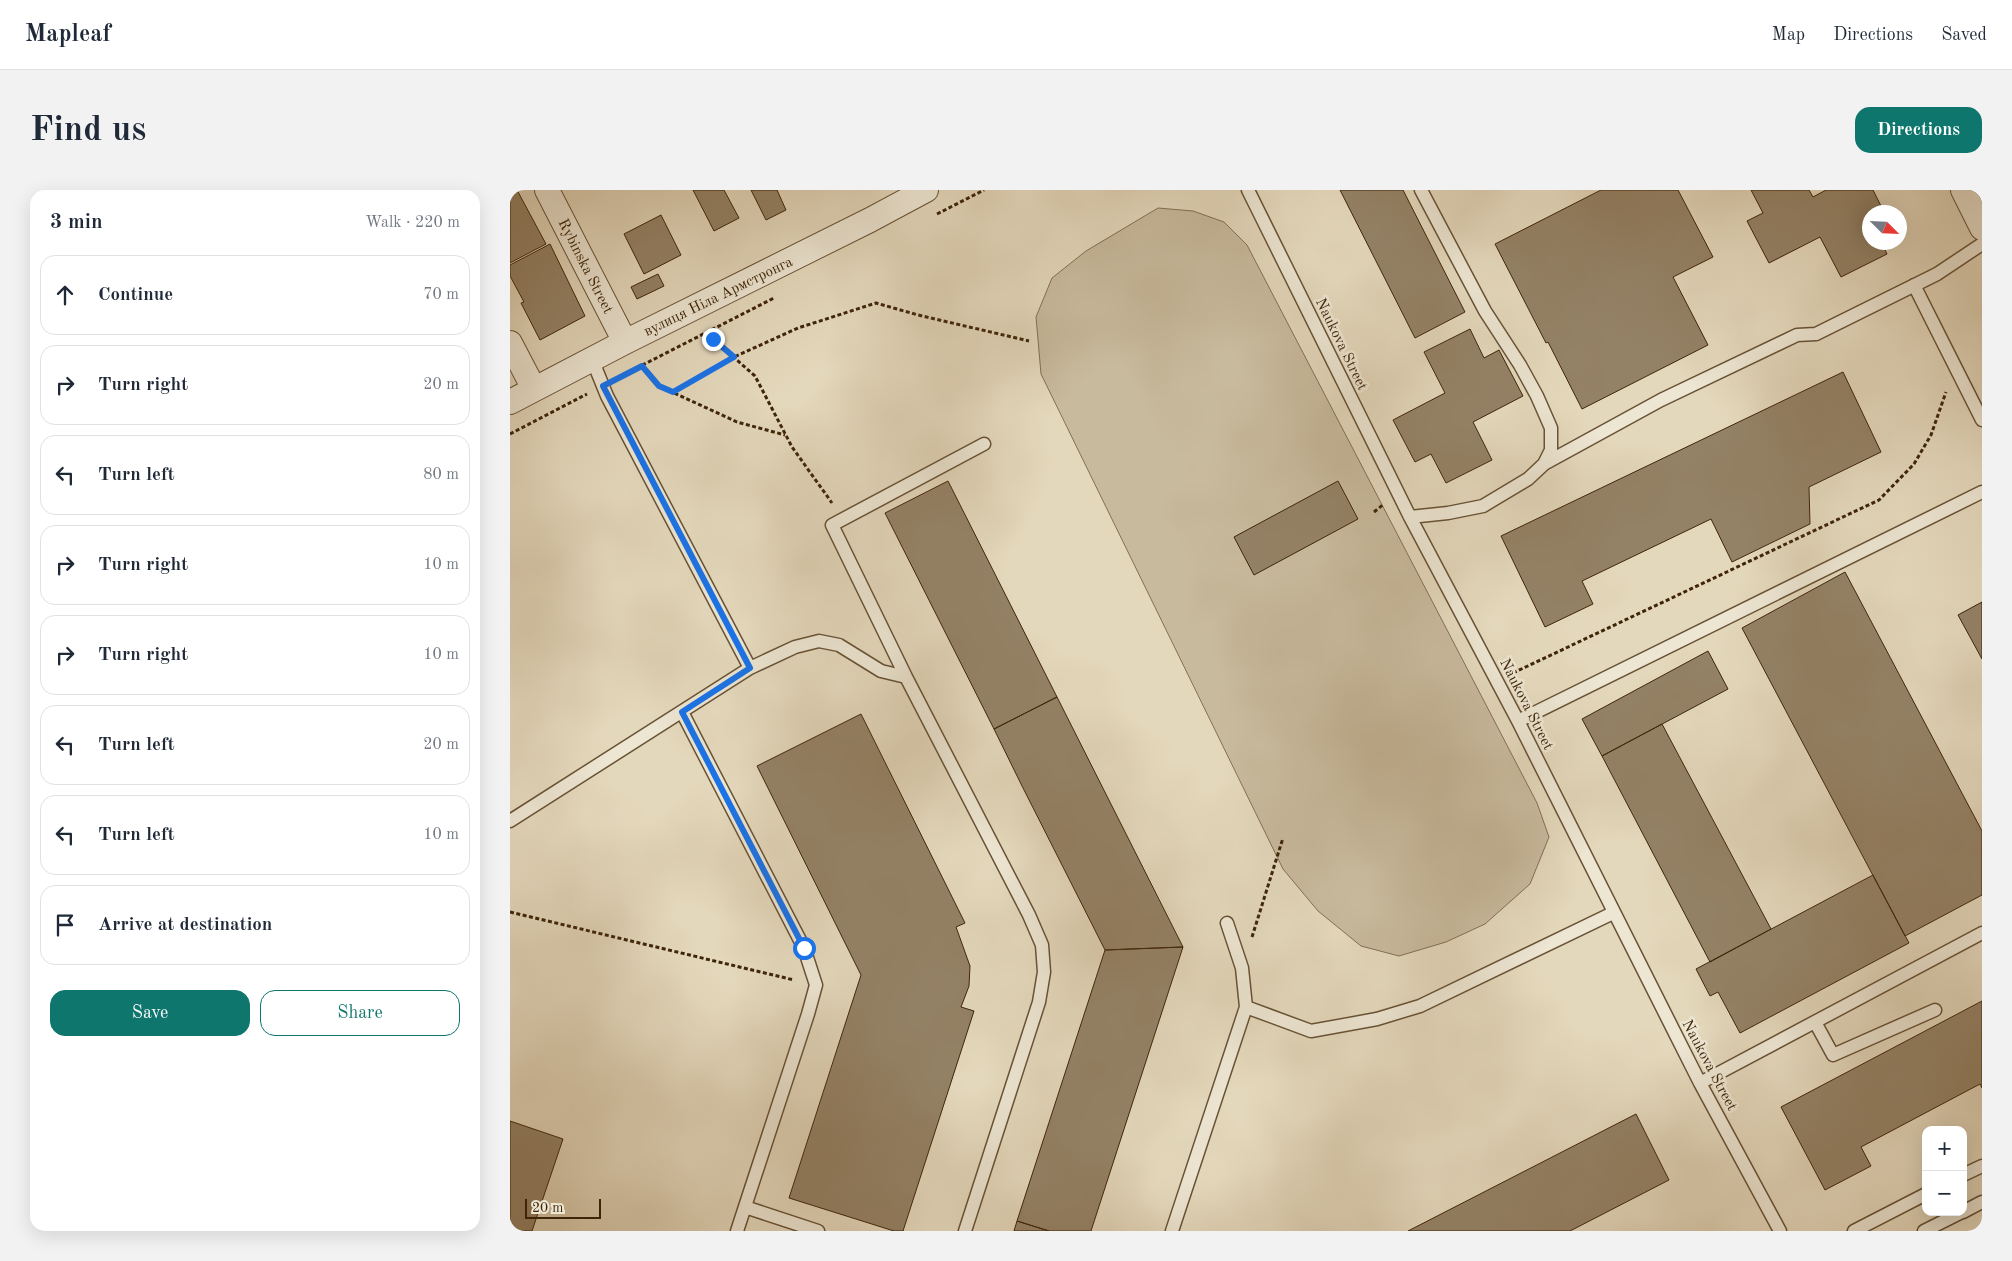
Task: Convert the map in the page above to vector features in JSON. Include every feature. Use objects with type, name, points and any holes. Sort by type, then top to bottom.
[{"type":"street","name":"Rybinska Street","points":[[547,190],[625,342]]},
{"type":"street","name":"вулиця Ніла Армстронга","points":[[510,402],[926,190]]},
{"type":"street","points":[[1963,190],[1982,228]]},
{"type":"street","points":[[510,343],[534,390]]},
{"type":"lane","name":"Naukova Street","points":[[1248,190],[1410,517],[1518,720],[1613,913],[1700,1083],[1780,1231]]},
{"type":"lane","points":[[1421,190],[1485,311],[1520,365],[1537,396],[1551,428],[1551,450],[1544,464]]},
{"type":"lane","points":[[1410,517],[1448,513],[1483,506],[1528,479],[1544,464],[1661,400],[1797,335],[1816,334],[1937,274],[1982,244]]},
{"type":"lane","points":[[1914,285],[1982,420]]},
{"type":"lane","points":[[592,359],[603,386],[750,668]]},
{"type":"lane","points":[[965,1231],[1039,1002],[1044,972],[1042,945],[832,525],[984,444]]},
{"type":"lane","points":[[1518,720],[1982,492]]},
{"type":"lane","points":[[510,821],[750,668],[795,646],[819,641],[839,645],[881,671],[906,676]]},
{"type":"lane","points":[[682,712],[804,948],[816,985],[737,1231]]},
{"type":"lane","points":[[1246,1006],[1311,1031],[1377,1019],[1420,1006],[1613,913]]},
{"type":"lane","points":[[1172,1231],[1246,1006],[1242,968],[1227,923]]},
{"type":"lane","points":[[1700,1083],[1982,933]]},
{"type":"lane","points":[[1815,1022],[1833,1055],[1935,1010]]},
{"type":"lane","points":[[1967,1173],[1982,1166]]},
{"type":"lane","points":[[1854,1231],[1922,1196]]},
{"type":"lane","points":[[1967,1210],[1982,1202]]},
{"type":"lane","points":[[745,1207],[818,1231]]},
{"type":"lane","points":[[1924,1231],[1955,1216]]},
{"type":"path","points":[[931,218],[984,190]]},
{"type":"path","points":[[510,434],[776,297]]},
{"type":"path","points":[[673,392],[734,357],[798,328],[876,303],[918,315],[1029,341]]},
{"type":"path","points":[[713,339],[755,376],[792,447],[843,518]]},
{"type":"path","points":[[625,342],[659,386],[737,422],[786,436]]},
{"type":"path","points":[[1497,681],[1879,500],[1914,464],[1931,435],[1944,402],[1953,363]]},
{"type":"path","points":[[1374,512],[1385,503]]},
{"type":"path","points":[[1242,968],[1284,838]]},
{"type":"path","points":[[510,912],[816,985]]},
{"type":"shaded area","points":[[1158,208],[1193,211],[1224,222],[1247,245],[1537,803],[1549,837],[1530,884],[1485,924],[1446,942],[1399,956],[1361,946],[1318,911],[1283,869],[1041,374],[1036,317],[1052,278],[1086,251]]},
{"type":"building","points":[[510,190],[517,190],[546,244],[510,263]]},
{"type":"building","points":[[693,190],[724,190],[739,218],[714,231]]},
{"type":"building","points":[[751,190],[777,190],[786,210],[766,220]]},
{"type":"building","points":[[1340,190],[1403,190],[1465,312],[1415,338]]},
{"type":"building","points":[[1601,190],[1678,190],[1713,257],[1673,277],[1708,345],[1582,409],[1495,244]]},
{"type":"building","points":[[1751,190],[1809,190],[1813,197],[1826,190],[1873,190],[1880,205],[1862,205],[1862,250],[1885,250],[1887,254],[1841,277],[1820,237],[1769,263],[1747,221],[1763,213]]},
{"type":"building","points":[[661,215],[681,255],[644,274],[624,234]]},
{"type":"building","points":[[550,244],[585,316],[540,340],[521,303],[524,302],[510,276],[510,265]]},
{"type":"building","points":[[658,274],[664,286],[637,299],[631,287]]},
{"type":"building","points":[[1470,329],[1484,358],[1499,350],[1523,396],[1473,422],[1492,460],[1446,483],[1431,454],[1415,462],[1393,420],[1445,393],[1424,352]]},
{"type":"building","points":[[1843,372],[1881,452],[1809,487],[1810,524],[1732,562],[1711,519],[1582,581],[1593,604],[1545,627],[1501,536]]},
{"type":"building","points":[[948,481],[1057,697],[994,729],[885,513]]},
{"type":"building","points":[[1338,481],[1358,519],[1254,575],[1234,537]]},
{"type":"building","points":[[1845,572],[1982,831],[1982,895],[1905,936],[1742,628]]},
{"type":"building","points":[[1982,602],[1982,659],[1958,615]]},
{"type":"building","points":[[1708,651],[1728,689],[1602,756],[1582,719]]},
{"type":"building","points":[[1057,697],[1183,947],[1105,950],[1022,786],[994,729]]},
{"type":"building","points":[[861,714],[965,923],[956,927],[970,966],[969,986],[961,1007],[974,1011],[903,1231],[894,1231],[789,1198],[861,975],[757,766]]},
{"type":"building","points":[[1662,724],[1771,929],[1710,962],[1602,756]]},
{"type":"building","points":[[1873,875],[1909,943],[1740,1033],[1718,992],[1710,996],[1696,969]]},
{"type":"building","points":[[1183,947],[1091,1231],[1049,1231],[1017,1221],[1105,950]]},
{"type":"building","points":[[1982,1001],[1982,1088],[1980,1084],[1861,1147],[1871,1166],[1825,1190],[1781,1107]]},
{"type":"building","points":[[1636,1114],[1669,1180],[1570,1231],[1408,1231]]},
{"type":"building","points":[[510,1121],[563,1139],[532,1231],[510,1231]]},
{"type":"building","points":[[1017,1221],[1049,1231],[1014,1231]]},
{"type":"route","points":[[713,339],[734,357],[673,392],[659,386],[642,366],[603,386],[750,668],[682,712],[804,948]]}]
